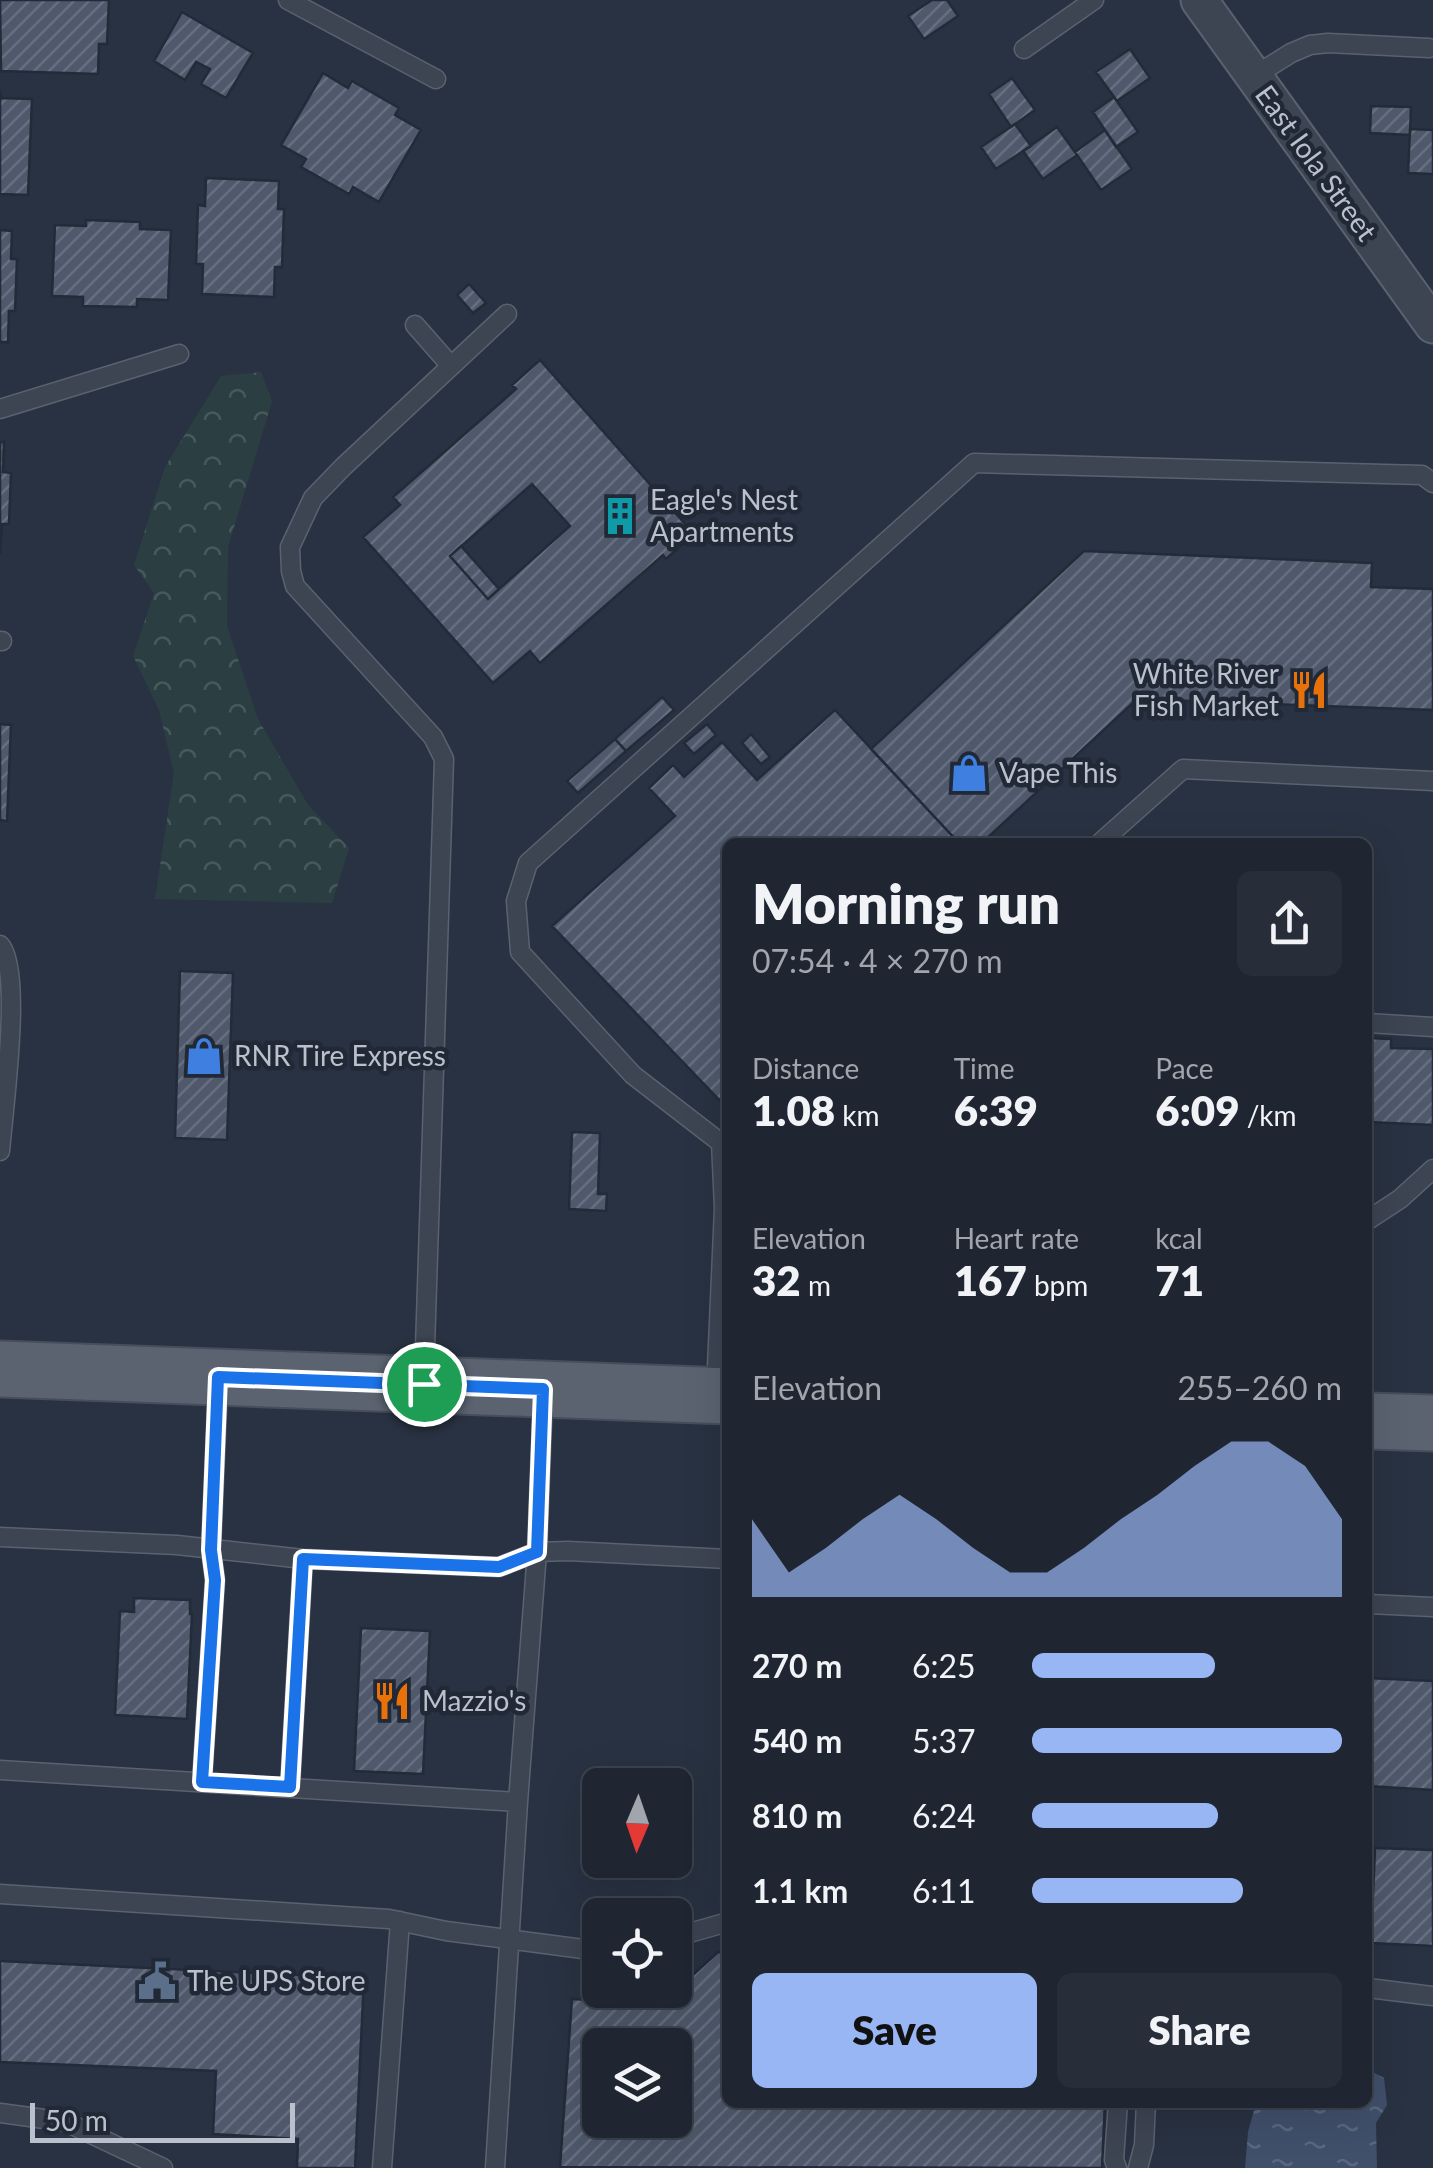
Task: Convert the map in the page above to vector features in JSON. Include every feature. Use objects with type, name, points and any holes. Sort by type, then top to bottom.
[{"type":"main road","points":[[0,1369],[722,1396]]},
{"type":"main road","points":[[1372,1420],[1433,1423]]},
{"type":"street","name":"East Iola Street","points":[[1199,0],[1433,325]]},
{"type":"lane","points":[[288,0],[436,79]]},
{"type":"lane","points":[[1024,49],[1094,0]]},
{"type":"lane","points":[[1254,76],[1310,45],[1429,48]]},
{"type":"lane","points":[[424,1384],[444,759],[434,737],[295,586],[290,547],[313,498],[342,466],[506,314]]},
{"type":"lane","points":[[415,326],[451,366]]},
{"type":"lane","points":[[0,409],[179,354]]},
{"type":"lane","points":[[722,1144],[633,1075],[520,952],[516,901],[528,863],[974,463],[1422,476],[1433,482]]},
{"type":"lane","points":[[1104,838],[1183,768],[1433,781]]},
{"type":"lane","points":[[0,946],[7,952],[0,1152]]},
{"type":"lane","points":[[1372,1022],[1433,1027]]},
{"type":"lane","points":[[1372,1217],[1400,1199],[1433,1169]]},
{"type":"lane","points":[[202,1782],[215,1580],[211,1550],[218,1377]]},
{"type":"lane","points":[[495,2168],[537,1552],[543,1389]]},
{"type":"lane","points":[[0,1537],[177,1546],[303,1559],[499,1567],[537,1552],[722,1559]]},
{"type":"lane","points":[[290,1787],[303,1559]]},
{"type":"lane","points":[[1372,1604],[1433,1607]]},
{"type":"lane","points":[[0,1770],[518,1802]]},
{"type":"lane","points":[[0,1894],[389,1918],[582,1949]]},
{"type":"lane","points":[[382,2168],[400,1921]]},
{"type":"lane","points":[[692,1932],[722,1924]]},
{"type":"lane","points":[[1372,1988],[1433,1996]]},
{"type":"lane","points":[[1117,2168],[1114,2160],[1118,2108]]},
{"type":"lane","points":[[1138,2168],[1146,2108]]},
{"type":"lane","points":[[0,2113],[66,2122],[163,2168]]},
{"type":"green space","points":[[261,372],[272,401],[228,547],[227,626],[258,719],[308,805],[349,848],[332,903],[155,899],[174,773],[159,710],[133,656],[154,593],[134,565],[165,467],[221,376]]},
{"type":"water","points":[[1372,2072],[1384,2078],[1387,2105],[1376,2123],[1377,2168],[1245,2168],[1255,2108],[1372,2108]]},
{"type":"building","points":[[0,0],[109,0],[107,44],[99,44],[98,74],[1,71]]},
{"type":"building","points":[[932,0],[947,0],[958,16],[924,39],[908,16]]},
{"type":"building","points":[[182,12],[253,53],[226,98],[201,84],[210,69],[196,62],[185,80],[154,61]]},
{"type":"building","points":[[1130,49],[1150,78],[1117,101],[1096,72]]},
{"type":"building","points":[[323,73],[348,88],[352,81],[399,108],[395,115],[421,130],[379,202],[353,187],[349,194],[301,167],[306,159],[281,145]]},
{"type":"building","points":[[1012,78],[1035,110],[1011,127],[989,94]]},
{"type":"building","points":[[0,91],[1,98],[32,99],[28,195],[0,194]]},
{"type":"building","points":[[1114,97],[1138,132],[1116,147],[1093,112]]},
{"type":"building","points":[[1371,106],[1411,107],[1410,135],[1370,133]]},
{"type":"building","points":[[1015,124],[1031,146],[996,169],[981,147]]},
{"type":"building","points":[[1057,127],[1077,155],[1043,179],[1023,151]]},
{"type":"building","points":[[1410,129],[1433,130],[1433,174],[1408,173]]},
{"type":"building","points":[[1105,130],[1132,169],[1101,190],[1075,152]]},
{"type":"building","points":[[206,178],[279,181],[278,209],[284,209],[282,267],[275,267],[274,297],[202,294],[203,264],[196,264],[198,205],[205,206]]},
{"type":"building","points":[[86,220],[140,222],[140,229],[171,230],[168,300],[137,299],[137,307],[83,306],[83,297],[52,296],[55,225],[86,226]]},
{"type":"building","points":[[0,230],[12,231],[11,259],[17,259],[15,311],[9,311],[8,342],[0,342]]},
{"type":"building","points":[[469,284],[486,303],[473,313],[457,295]]},
{"type":"building","name":"Eagle's Nest Apartments","points":[[540,360],[694,534],[666,559],[663,555],[540,663],[530,651],[493,683],[363,537],[400,505],[393,497],[516,389],[512,385]],"holes":[[[532,484],[570,526],[488,599],[450,556]]]},
{"type":"building","points":[[0,442],[4,442],[3,472],[11,473],[9,524],[2,524],[0,554]]},
{"type":"building","points":[[461,546],[499,589],[488,599],[450,556]]},
{"type":"building","points":[[1084,551],[1372,563],[1371,587],[1433,589],[1433,710],[1137,699],[987,838],[954,838],[871,749]]},
{"type":"building","points":[[662,697],[674,710],[626,751],[615,739]]},
{"type":"building","points":[[835,710],[954,838],[722,838],[722,1103],[552,926],[675,816],[649,788],[673,765],[684,777],[722,742],[757,780]]},
{"type":"building","points":[[0,724],[11,725],[7,821],[0,820]]},
{"type":"building","points":[[707,724],[716,735],[694,754],[684,743]]},
{"type":"building","points":[[751,734],[770,757],[761,764],[742,743]]},
{"type":"building","points":[[615,739],[626,751],[578,793],[567,781]]},
{"type":"building","name":"RNR Tire Express","points":[[180,971],[233,973],[227,1140],[175,1138]]},
{"type":"building","points":[[1372,1038],[1391,1039],[1391,1048],[1433,1049],[1433,1125],[1372,1122]]},
{"type":"building","points":[[572,1132],[600,1133],[598,1194],[607,1194],[606,1211],[569,1209]]},
{"type":"building","points":[[134,1598],[190,1600],[187,1719],[115,1715],[120,1611],[134,1612]]},
{"type":"building","name":"Mazzio's","points":[[361,1628],[430,1631],[423,1774],[354,1771]]},
{"type":"building","points":[[1372,1678],[1433,1681],[1433,1790],[1372,1786]]},
{"type":"building","points":[[1375,1848],[1433,1850],[1433,1946],[1372,1943]]},
{"type":"building","points":[[718,1952],[722,1952],[722,2108],[1105,2108],[1102,2168],[560,2167],[572,1999],[582,2000],[582,2008],[692,2008],[692,1976]]},
{"type":"building","points":[[0,1961],[364,1978],[355,2168],[297,2168],[298,2139],[213,2134],[216,2071],[0,2062]]},
{"type":"place","name":"Eagle's Nest Apartments","points":[[620,516]]},
{"type":"place","name":"White River Fish Market","points":[[1309,690]]},
{"type":"place","name":"Vape This","points":[[969,773]]},
{"type":"place","name":"RNR Tire Express","points":[[204,1056]]},
{"type":"place","name":"Mazzio's","points":[[392,1701]]},
{"type":"place","name":"The UPS Store","points":[[157,1981]]},
{"type":"route","points":[[218,1377],[424,1384],[543,1389],[537,1552],[499,1567],[303,1559],[290,1787],[202,1782],[215,1580],[211,1550],[218,1377]]}]
